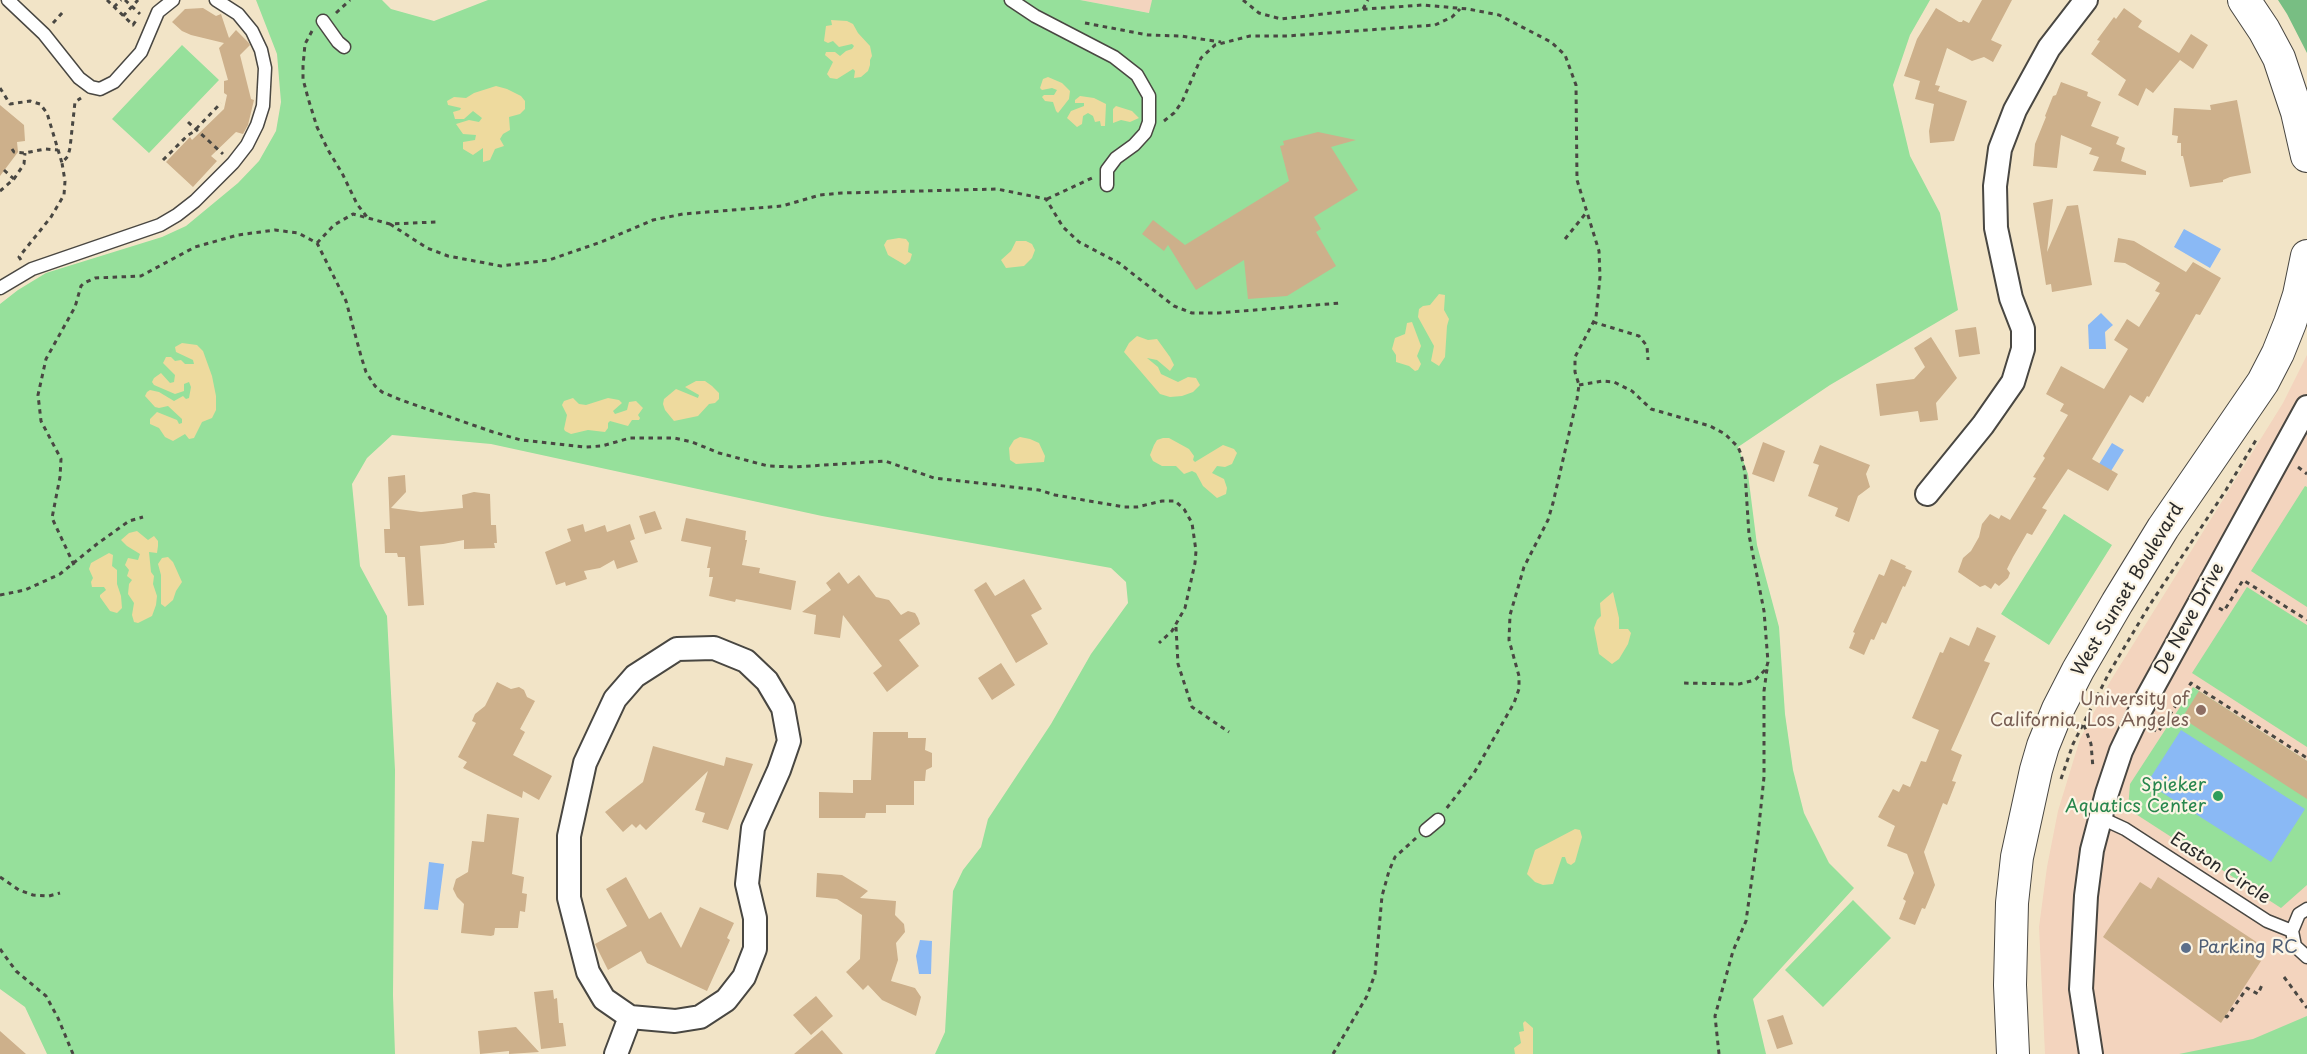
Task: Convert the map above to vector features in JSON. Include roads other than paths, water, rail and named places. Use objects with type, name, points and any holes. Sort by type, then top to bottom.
[{"type":"main road","points":[[2244,0],[2279,58],[2297,112],[2307,156]]},
{"type":"main road","name":"West Sunset Boulevard","points":[[2013,1054],[2010,985],[2012,903],[2023,826],[2043,746],[2073,679],[2116,603],[2163,528],[2263,382],[2290,323],[2299,296],[2307,256]]},
{"type":"street","points":[[1927,494],[1983,425],[2013,382],[2023,349],[2023,329],[2011,298],[1996,228],[1995,186],[2000,149],[2015,110],[2049,48],[2086,0]]},
{"type":"street","name":"De Neve Drive","points":[[2091,1054],[2081,989],[2086,896],[2099,817],[2121,751],[2141,709],[2307,407]]},
{"type":"street","points":[[714,648],[746,661],[767,681],[783,708],[789,741],[779,770],[753,828],[747,884],[755,918],[755,948],[744,977],[726,1000],[700,1017],[675,1020],[630,1017],[604,999],[588,972],[569,898],[569,836],[585,763],[615,699],[635,676],[677,649],[714,648]]},
{"type":"street","points":[[616,1054],[630,1017]]},
{"type":"lane","points":[[8,0],[45,34],[80,78],[91,87],[101,88],[114,82],[141,52],[158,12],[173,0]]},
{"type":"lane","points":[[0,288],[27,272],[160,225],[195,201],[233,163],[247,145],[263,106],[265,68],[261,50],[252,31],[238,14],[216,0]]},
{"type":"lane","points":[[1011,0],[1044,21],[1114,57],[1137,75],[1149,96],[1149,122],[1145,133],[1116,158],[1107,170],[1107,185]]},
{"type":"lane","points":[[323,21],[344,47]]},
{"type":"lane","name":"Easton Circle","points":[[2099,817],[2126,829],[2267,921],[2292,931]]},
{"type":"lane","points":[[1426,830],[1438,819]]},
{"type":"lane","points":[[2307,909],[2300,914],[2292,931],[2295,946],[2307,957]]},
{"type":"water","points":[[2184,229],[2221,249],[2210,268],[2174,247]]},
{"type":"water","points":[[2101,313],[2113,325],[2105,332],[2106,349],[2089,349],[2088,325]]},
{"type":"water","points":[[2112,443],[2124,450],[2111,471],[2099,464]]},
{"type":"water","points":[[2181,730],[2305,809],[2271,862],[2147,783]]},
{"type":"water","points":[[429,862],[444,864],[438,910],[424,909]]},
{"type":"water","points":[[920,940],[932,941],[931,974],[919,974],[916,956]]},
{"type":"place","name":"University of California, Los Angeles","points":[[2201,710]]},
{"type":"place","name":"Spieker Aquatics Center","points":[[2218,796]]},
{"type":"place","name":"Parking RC","points":[[2186,948]]}]
